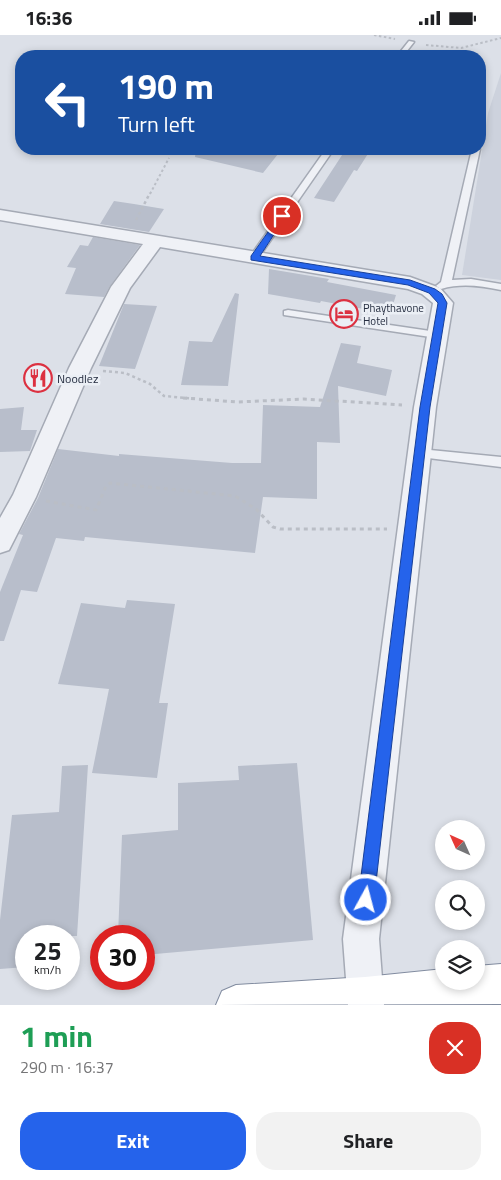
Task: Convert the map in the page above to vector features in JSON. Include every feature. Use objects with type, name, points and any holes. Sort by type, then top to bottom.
[{"type":"highway","points":[[236,1005],[365,1001],[501,984]]},
{"type":"street","points":[[0,215],[439,287],[439,296],[443,303],[425,407],[412,529],[361,939],[365,1001]]},
{"type":"street","points":[[0,542],[24,497],[80,368],[121,287],[154,241]]},
{"type":"lane","points":[[405,50],[411,42]]},
{"type":"lane","points":[[254,258],[326,155]]},
{"type":"lane","points":[[439,287],[474,155]]},
{"type":"lane","points":[[439,287],[459,281],[501,287]]},
{"type":"lane","points":[[288,313],[437,335]]},
{"type":"lane","points":[[420,453],[501,462]]},
{"type":"path","points":[[374,35],[461,49],[501,38]]},
{"type":"path","points":[[127,235],[169,158]]},
{"type":"path","points":[[80,368],[125,373],[150,384],[164,396],[238,403],[320,399],[425,407]]},
{"type":"path","points":[[24,497],[96,510],[106,485],[110,483],[235,496],[246,501],[270,521],[273,527],[280,529],[412,529]]},
{"type":"shaded area","points":[[501,73],[501,280],[462,275],[481,155],[486,155],[488,113]]},
{"type":"building","points":[[195,155],[277,155],[263,173],[195,157]]},
{"type":"building","points":[[342,155],[367,155],[357,171],[354,170],[334,202],[314,198]]},
{"type":"building","points":[[114,201],[164,209],[149,232],[100,224]]},
{"type":"building","points":[[93,237],[140,245],[104,297],[65,294],[76,268],[67,267],[80,245],[88,246]]},
{"type":"building","points":[[269,269],[329,279],[327,282],[396,295],[390,314],[321,301],[320,303],[268,294]]},
{"type":"building","points":[[235,293],[239,294],[228,386],[181,385],[189,341],[212,342]]},
{"type":"building","points":[[124,304],[157,306],[135,369],[99,366]]},
{"type":"building","points":[[341,343],[361,346],[357,363],[392,370],[386,396],[338,386],[340,443],[317,442],[317,499],[263,497],[255,553],[85,537],[84,541],[56,538],[37,592],[21,590],[4,641],[0,641],[0,592],[23,535],[19,534],[38,498],[58,449],[119,456],[119,454],[232,463],[261,463],[263,405],[320,407]]},
{"type":"building","points":[[24,407],[21,430],[37,430],[30,451],[0,452],[0,409]]},
{"type":"building","points":[[127,600],[175,604],[159,703],[168,703],[157,778],[92,773],[109,689],[58,684],[81,603],[125,608]]},
{"type":"building","points":[[297,763],[313,940],[155,954],[155,925],[118,925],[122,835],[178,830],[178,783],[239,780],[238,766]]},
{"type":"building","points":[[88,765],[78,925],[15,925],[15,968],[0,969],[0,920],[12,815],[59,812],[62,766]]},
{"type":"place","name":"Phaythavone Hotel","points":[[344,314]]},
{"type":"place","name":"Noodlez","points":[[38,378]]},
{"type":"route","points":[[282,216],[254,258],[410,283],[432,291],[439,296],[443,303],[425,407],[412,529],[366,900]]}]
